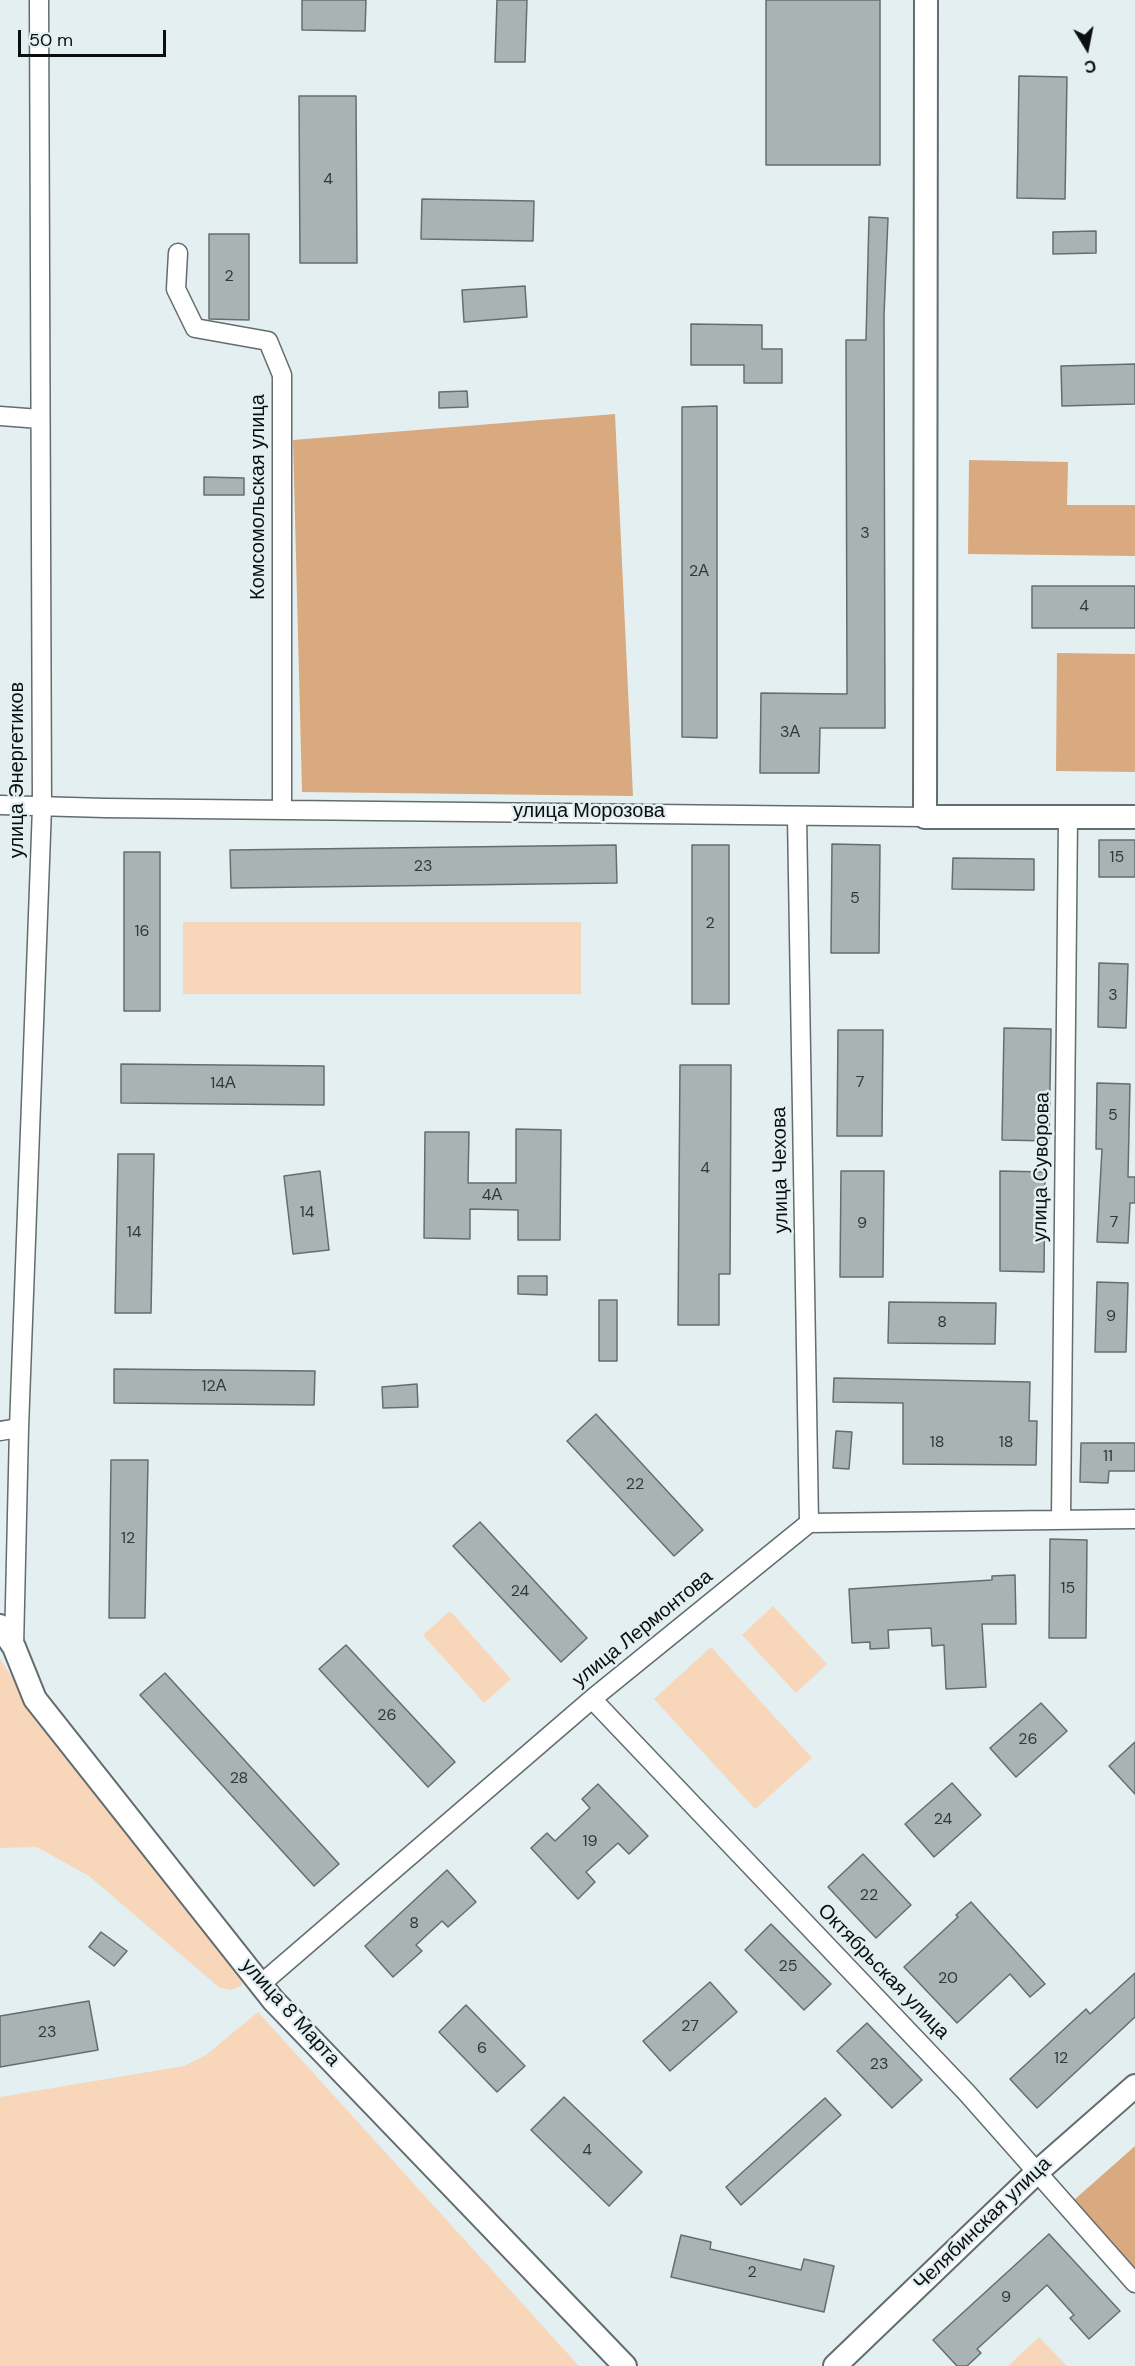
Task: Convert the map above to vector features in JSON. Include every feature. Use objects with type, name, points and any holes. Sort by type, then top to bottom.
[{"type":"street","name":"улица Энергетиков","points":[[14,1647],[19,1428],[42,807],[39,0]]},
{"type":"street","points":[[925,817],[926,0]]},
{"type":"street","name":"Комсомольская улица","points":[[178,253],[176,289],[195,328],[268,341],[282,375],[282,810]]},
{"type":"street","points":[[0,416],[40,419]]},
{"type":"street","name":"улица Морозова","points":[[0,805],[797,816],[1135,817]]},
{"type":"street","name":"улица Чехова","points":[[797,816],[808,1523]]},
{"type":"street","name":"улица Суворова","points":[[1061,1518],[1068,817]]},
{"type":"street","points":[[0,1431],[19,1428]]},
{"type":"street","points":[[808,1523],[1061,1518],[1135,1519]]},
{"type":"street","name":"улица Лермонтова","points":[[261,1984],[592,1699],[808,1523]]},
{"type":"street","name":"улица 8 Марта","points":[[0,1626],[14,1647],[35,1699],[261,1984],[625,2366]]},
{"type":"street","name":"Октябрьская улица","points":[[592,1699],[967,2093],[1135,2283]]},
{"type":"street","name":"Челябинская улица","points":[[835,2366],[1036,2173],[1135,2086]]},
{"type":"shaded area","points":[[615,414],[633,796],[302,792],[293,440]]},
{"type":"shaded area","points":[[969,460],[1068,462],[1067,505],[1135,505],[1135,556],[968,554]]},
{"type":"shaded area","points":[[1057,653],[1135,654],[1135,772],[1056,771]]},
{"type":"shaded area","points":[[183,922],[581,922],[581,994],[183,994]]},
{"type":"shaded area","points":[[773,1606],[827,1664],[796,1693],[742,1635]]},
{"type":"shaded area","points":[[450,1611],[511,1679],[484,1703],[423,1635]]},
{"type":"shaded area","points":[[711,1647],[812,1758],[755,1809],[654,1699]]},
{"type":"shaded area","points":[[0,1659],[38,1717],[245,1976],[241,1986],[231,1990],[220,1988],[89,1876],[37,1847],[0,1848]]},
{"type":"shaded area","points":[[258,2012],[579,2366],[0,2366],[0,2097],[184,2066],[206,2055]]},
{"type":"shaded area","points":[[1135,2146],[1135,2268],[1074,2200]]},
{"type":"shaded area","points":[[1039,2337],[1067,2366],[1008,2366]]},
{"type":"building","points":[[302,0],[366,0],[365,31],[302,30]]},
{"type":"building","points":[[497,0],[527,0],[525,62],[495,62]]},
{"type":"building","points":[[766,0],[880,0],[880,165],[766,165]]},
{"type":"building","points":[[1019,76],[1067,77],[1065,199],[1017,198]]},
{"type":"building","points":[[299,96],[356,96],[357,263],[300,263]]},
{"type":"building","points":[[422,199],[534,201],[533,241],[421,239]]},
{"type":"building","points":[[869,217],[888,218],[884,315],[885,728],[820,728],[819,773],[760,773],[761,693],[847,694],[846,340],[866,340]]},
{"type":"building","points":[[1096,231],[1096,253],[1053,254],[1053,232]]},
{"type":"building","points":[[209,234],[249,234],[249,320],[209,319]]},
{"type":"building","points":[[525,286],[527,317],[464,322],[462,290]]},
{"type":"building","points":[[691,324],[762,325],[762,349],[782,349],[782,383],[744,383],[744,365],[691,365]]},
{"type":"building","points":[[1135,364],[1135,404],[1062,406],[1061,366]]},
{"type":"building","points":[[467,391],[468,407],[439,408],[439,392]]},
{"type":"building","points":[[717,406],[717,738],[682,737],[682,407]]},
{"type":"building","points":[[204,477],[244,478],[244,495],[204,495]]},
{"type":"building","points":[[1032,586],[1135,586],[1135,628],[1032,628]]},
{"type":"building","points":[[1099,840],[1135,840],[1135,877],[1099,877]]},
{"type":"building","points":[[832,844],[880,845],[879,953],[831,953]]},
{"type":"building","points":[[616,845],[617,883],[231,888],[230,850]]},
{"type":"building","points":[[692,845],[729,845],[729,1004],[692,1004]]},
{"type":"building","points":[[124,852],[160,852],[160,1011],[124,1011]]},
{"type":"building","points":[[953,858],[1034,859],[1034,890],[952,889]]},
{"type":"building","points":[[1099,963],[1128,964],[1126,1028],[1098,1027]]},
{"type":"building","points":[[1004,1028],[1051,1029],[1049,1141],[1002,1140]]},
{"type":"building","points":[[838,1030],[883,1030],[882,1136],[837,1136]]},
{"type":"building","points":[[121,1064],[324,1066],[324,1105],[121,1103]]},
{"type":"building","points":[[680,1065],[731,1065],[730,1274],[719,1274],[719,1325],[678,1325]]},
{"type":"building","points":[[1097,1083],[1130,1084],[1128,1177],[1135,1177],[1135,1203],[1130,1203],[1128,1243],[1097,1242],[1102,1149],[1096,1149]]},
{"type":"building","points":[[516,1129],[561,1130],[560,1240],[518,1240],[518,1210],[470,1209],[470,1239],[424,1238],[425,1132],[469,1132],[468,1183],[516,1183]]},
{"type":"building","points":[[118,1154],[154,1154],[151,1313],[115,1313]]},
{"type":"building","points":[[320,1171],[329,1250],[293,1254],[284,1176]]},
{"type":"building","points":[[841,1171],[884,1171],[883,1277],[840,1277]]},
{"type":"building","points":[[1000,1171],[1045,1172],[1044,1272],[1000,1271]]},
{"type":"building","points":[[518,1276],[547,1276],[547,1295],[518,1294]]},
{"type":"building","points":[[1097,1282],[1128,1283],[1126,1352],[1095,1352]]},
{"type":"building","points":[[599,1300],[617,1300],[617,1361],[599,1361]]},
{"type":"building","points":[[889,1302],[996,1303],[995,1344],[888,1343]]},
{"type":"building","points":[[114,1369],[315,1371],[314,1405],[114,1403]]},
{"type":"building","points":[[834,1378],[1030,1382],[1029,1421],[1037,1421],[1036,1465],[903,1464],[903,1403],[833,1402]]},
{"type":"building","points":[[417,1384],[418,1407],[383,1408],[382,1387]]},
{"type":"building","points":[[596,1414],[703,1530],[674,1556],[567,1441]]},
{"type":"building","points":[[836,1431],[852,1432],[849,1469],[833,1468]]},
{"type":"building","points":[[1081,1443],[1135,1443],[1135,1471],[1109,1471],[1108,1483],[1080,1482]]},
{"type":"building","points":[[111,1460],[148,1460],[145,1618],[109,1618]]},
{"type":"building","points":[[480,1522],[587,1638],[561,1662],[453,1546]]},
{"type":"building","points":[[1050,1539],[1087,1540],[1086,1638],[1049,1638]]},
{"type":"building","points":[[1015,1575],[1016,1624],[982,1624],[986,1687],[946,1689],[944,1645],[932,1646],[931,1628],[888,1630],[889,1648],[870,1649],[870,1642],[852,1643],[849,1589],[992,1580],[992,1576]]},
{"type":"building","points":[[346,1645],[455,1762],[428,1787],[319,1669]]},
{"type":"building","points":[[165,1673],[339,1864],[314,1886],[140,1695]]},
{"type":"building","points":[[1041,1703],[1067,1731],[1016,1777],[990,1748]]},
{"type":"building","points":[[1135,1742],[1135,1794],[1109,1766]]},
{"type":"building","points":[[952,1783],[981,1815],[934,1857],[905,1824]]},
{"type":"building","points":[[598,1784],[648,1836],[629,1854],[618,1843],[586,1872],[595,1882],[578,1899],[531,1848],[547,1833],[555,1841],[590,1808],[582,1799]]},
{"type":"building","points":[[863,1854],[911,1905],[876,1938],[828,1887]]},
{"type":"building","points":[[447,1870],[476,1902],[448,1927],[442,1921],[416,1945],[422,1951],[393,1977],[365,1946]]},
{"type":"building","points":[[971,1902],[1045,1984],[1030,1997],[1010,1974],[957,2023],[904,1967]]},
{"type":"building","points":[[771,1924],[831,1984],[804,2010],[745,1950]]},
{"type":"building","points":[[101,1932],[127,1951],[114,1966],[89,1947]]},
{"type":"building","points":[[1135,1973],[1135,2017],[1037,2108],[1010,2079],[1086,2009],[1090,2014]]},
{"type":"building","points":[[710,1982],[737,2012],[670,2071],[643,2041]]},
{"type":"building","points":[[89,2001],[98,2050],[0,2067],[0,2016]]},
{"type":"building","points":[[466,2005],[525,2066],[497,2092],[439,2032]]},
{"type":"building","points":[[867,2023],[922,2080],[892,2108],[837,2051]]},
{"type":"building","points":[[564,2097],[642,2172],[609,2206],[531,2130]]},
{"type":"building","points":[[825,2098],[841,2115],[741,2205],[726,2187]]},
{"type":"building","points":[[1049,2234],[1120,2311],[1089,2339],[1070,2318],[1074,2315],[1047,2285],[977,2349],[981,2353],[967,2366],[957,2366],[933,2340]]},
{"type":"building","points":[[681,2235],[711,2242],[710,2249],[801,2270],[804,2259],[834,2266],[824,2312],[671,2277]]}]
